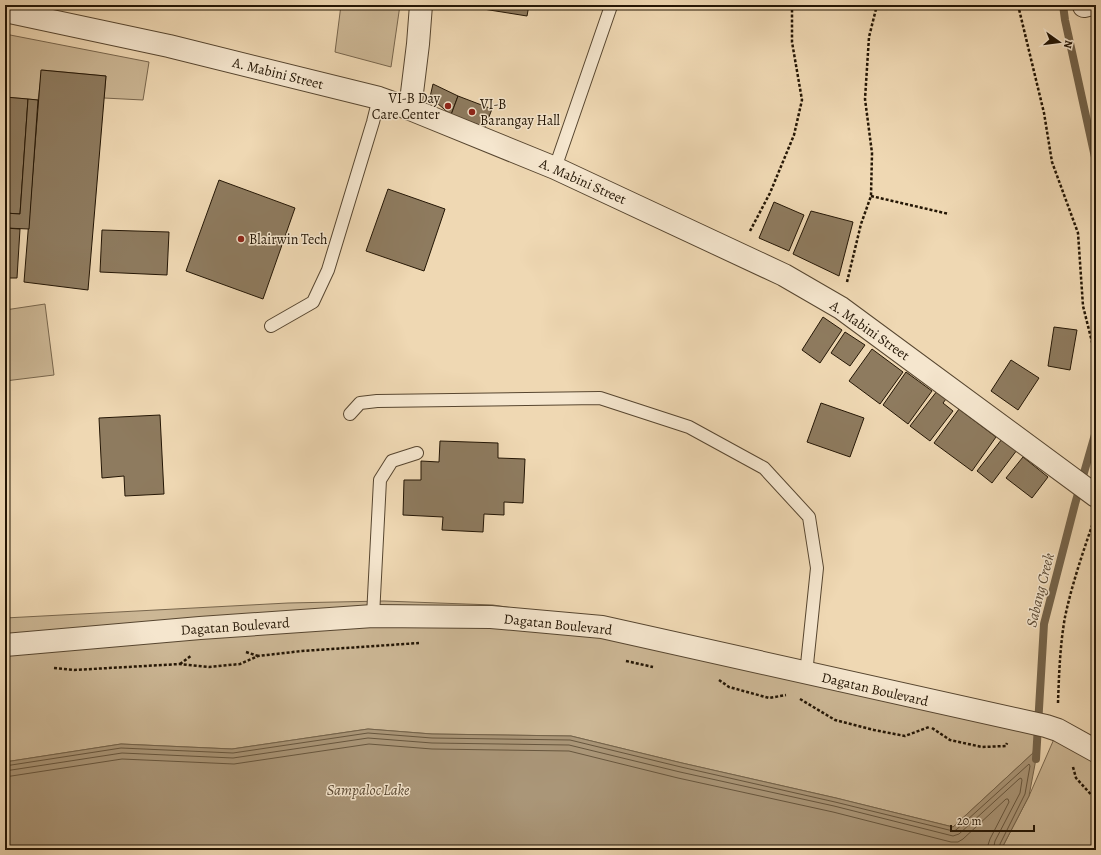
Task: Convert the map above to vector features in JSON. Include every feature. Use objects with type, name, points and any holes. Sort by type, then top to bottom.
[{"type":"street","points":[[410,109],[421,5]]},
{"type":"street","points":[[1084,6],[1088,5]]},
{"type":"street","name":"A. Mabini Street","points":[[5,10],[169,46],[379,98],[410,109],[555,168],[740,253],[784,275],[841,308],[1096,496]]},
{"type":"street","name":"Dagatan Boulevard","points":[[5,645],[200,628],[372,616],[491,617],[602,627],[939,704],[1052,728],[1096,751]]},
{"type":"lane","points":[[555,168],[611,6]]},
{"type":"lane","points":[[271,326],[313,302],[328,270],[379,98]]},
{"type":"lane","points":[[350,414],[360,402],[600,398],[689,427],[764,468],[809,517],[817,568],[806,674]]},
{"type":"lane","points":[[372,616],[380,480],[392,461],[417,454]]},
{"type":"path","points":[[740,253],[770,193],[794,135],[802,100],[792,42],[792,5]]},
{"type":"path","points":[[841,308],[861,224],[871,196],[872,153],[865,99],[869,36],[877,5]]},
{"type":"path","points":[[1018,5],[1044,113],[1052,162],[1078,233],[1083,306],[1096,358]]},
{"type":"path","points":[[871,196],[949,214]]},
{"type":"path","points":[[1052,728],[1065,617],[1096,514]]},
{"type":"path","points":[[53,668],[74,670],[180,664],[209,667],[240,664],[258,656],[333,649],[416,644],[423,642]]},
{"type":"path","points":[[798,698],[835,720],[905,736],[929,727],[939,704]]},
{"type":"shaded area","points":[[341,5],[400,5],[391,67],[335,52]]},
{"type":"shaded area","points":[[5,34],[149,62],[143,100],[104,98],[106,76],[42,70],[38,100],[5,97]]},
{"type":"shaded area","points":[[45,304],[54,375],[5,381],[5,310]]},
{"type":"shaded area","points":[[384,601],[493,605],[601,621],[1038,725],[1033,753],[953,827],[571,736],[432,734],[368,729],[232,749],[121,744],[5,762],[5,618],[288,603]]},
{"type":"shaded area","points":[[1054,739],[1096,763],[1096,850],[1018,850],[1003,846],[1029,796]]},
{"type":"water","name":"Sampaloc Lake","points":[[368,729],[432,734],[571,736],[953,827],[1033,753],[1036,759],[1029,796],[1003,846],[1018,850],[5,850],[5,762],[121,744],[232,749]]},
{"type":"building","points":[[478,5],[529,5],[527,16],[477,8]]},
{"type":"building","points":[[41,70],[106,76],[88,290],[24,282]]},
{"type":"building","name":"VI-B Day Care Center","points":[[433,84],[458,96],[451,115],[430,97]]},
{"type":"building","name":"VI-B Barangay Hall","points":[[458,96],[492,109],[485,127],[451,115]]},
{"type":"building","points":[[5,97],[28,99],[20,214],[5,213]]},
{"type":"building","points":[[28,99],[38,100],[29,229],[5,228],[5,213],[20,214]]},
{"type":"building","name":"Blairwin Tech","points":[[219,180],[295,208],[263,299],[186,271]]},
{"type":"building","points":[[388,189],[445,209],[424,271],[366,251]]},
{"type":"building","points":[[774,202],[804,215],[789,251],[759,238]]},
{"type":"building","points":[[811,211],[853,222],[839,276],[793,254]]},
{"type":"building","points":[[5,228],[20,229],[17,278],[5,278]]},
{"type":"building","points":[[102,230],[169,232],[167,275],[100,272]]},
{"type":"building","points":[[823,317],[842,330],[820,363],[802,350]]},
{"type":"building","points":[[1054,327],[1077,330],[1070,370],[1048,366]]},
{"type":"building","points":[[845,332],[865,345],[850,366],[831,353]]},
{"type":"building","points":[[872,349],[903,372],[880,404],[849,381]]},
{"type":"building","points":[[1011,360],[1039,378],[1018,410],[991,391]]},
{"type":"building","points":[[906,372],[932,391],[908,424],[883,405]]},
{"type":"building","points":[[937,391],[946,399],[943,403],[953,411],[930,441],[910,426]]},
{"type":"building","points":[[821,403],[864,418],[850,457],[807,442]]},
{"type":"building","points":[[959,409],[996,437],[972,471],[934,443]]},
{"type":"building","points":[[160,415],[164,494],[125,496],[124,476],[102,478],[99,418]]},
{"type":"building","points":[[1002,439],[1017,450],[992,483],[977,471]]},
{"type":"building","points":[[440,441],[498,443],[498,458],[525,459],[523,503],[504,502],[504,515],[484,514],[483,532],[442,530],[443,517],[403,515],[404,480],[421,480],[421,461],[439,462]]},
{"type":"building","points":[[1023,457],[1048,477],[1032,498],[1006,478]]},
{"type":"waterway","name":"Sabang Creek","points":[[1063,5],[1096,162]]},
{"type":"waterway","name":"Sabang Creek","points":[[1036,759],[1044,624],[1075,504],[1096,431]]},
{"type":"place","name":"VI-B Day Care Center","points":[[448,106]]},
{"type":"place","name":"VI-B Barangay Hall","points":[[472,112]]},
{"type":"place","name":"Blairwin Tech","points":[[241,239]]}]
